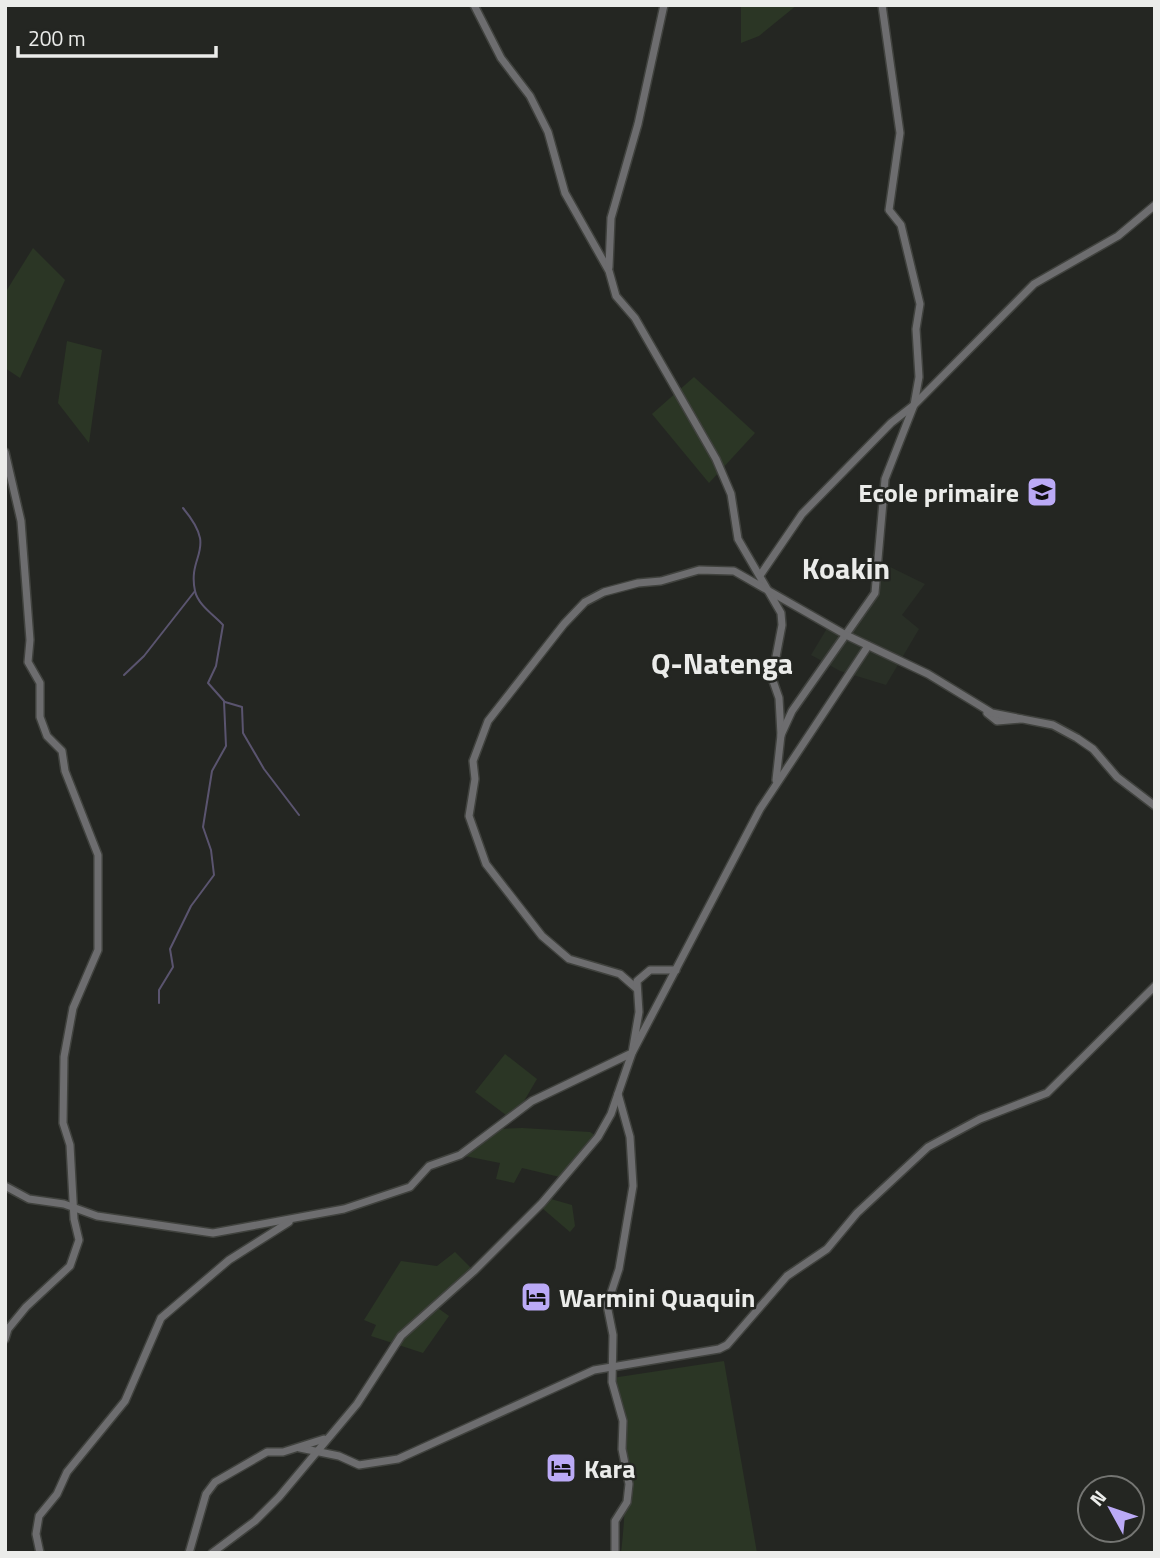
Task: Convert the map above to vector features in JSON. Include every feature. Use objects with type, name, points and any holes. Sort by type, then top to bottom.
[{"type":"street","points":[[474,5],[501,58],[530,96],[548,132],[565,192],[609,271],[616,296],[635,318],[716,459],[731,494],[738,539],[761,574],[781,613],[782,625],[772,678],[779,698],[781,735],[776,781]]},
{"type":"street","points":[[609,271],[611,218],[638,124],[664,5]]},
{"type":"street","points":[[781,735],[792,711],[875,593],[885,479],[914,405],[919,377],[916,329],[920,304],[901,225],[889,210],[900,133],[882,5]]},
{"type":"street","points":[[761,574],[802,514],[1034,284],[1118,236],[1155,205]]},
{"type":"street","points":[[5,452],[19,503],[30,640],[28,662],[40,683],[40,717],[47,736],[62,751],[65,771],[98,855],[98,950],[73,1008],[64,1057],[63,1123],[70,1145],[79,1240],[70,1266],[26,1307],[8,1329],[5,1339]]},
{"type":"street","points":[[636,988],[620,974],[569,959],[542,936],[486,864],[469,816],[476,751],[488,721],[518,679],[585,602],[604,592],[716,568],[734,571],[846,635],[928,674],[992,713],[1053,725],[1077,738],[1093,750],[1116,777],[1155,806]]},
{"type":"street","points":[[212,1553],[255,1521],[357,1404],[401,1336],[542,1203],[598,1138],[632,1054],[776,781],[868,646]]},
{"type":"street","points":[[632,1054],[639,1012],[636,988],[642,974],[650,970],[676,970]]},
{"type":"street","points":[[300,1448],[339,1456],[359,1465],[398,1459],[594,1370],[708,1353],[727,1345],[787,1276],[827,1249],[851,1219],[928,1147],[980,1119],[1048,1093],[1155,986]]},
{"type":"street","points":[[5,1186],[29,1199],[74,1208],[97,1216],[213,1233],[344,1209],[410,1187],[429,1166],[460,1155],[532,1101],[632,1054]]},
{"type":"street","points":[[615,1553],[615,1521],[627,1502],[629,1484],[622,1449],[623,1421],[612,1382],[613,1335],[607,1305],[618,1269],[633,1186],[630,1137],[618,1094]]},
{"type":"street","points":[[40,1553],[36,1534],[39,1516],[57,1494],[67,1472],[125,1401],[161,1318],[229,1260],[294,1218]]},
{"type":"street","points":[[189,1553],[206,1494],[215,1482],[267,1452],[317,1444],[331,1434]]},
{"type":"shaded area","points":[[878,561],[925,584],[902,615],[919,629],[886,685],[840,671],[811,655],[829,625],[846,635],[872,599]]},
{"type":"green space","points":[[741,5],[797,5],[759,36],[741,43]]},
{"type":"green space","points":[[33,248],[65,280],[20,378],[5,368],[5,293]]},
{"type":"green space","points":[[67,341],[102,350],[89,443],[58,403]]},
{"type":"green space","points":[[694,377],[755,433],[709,483],[652,414]]},
{"type":"green space","points":[[505,1054],[537,1079],[517,1113],[510,1118],[475,1092]]},
{"type":"green space","points":[[495,1129],[590,1132],[598,1137],[564,1178],[522,1168],[514,1183],[496,1179],[500,1163],[460,1155]]},
{"type":"green space","points":[[551,1199],[572,1205],[575,1226],[570,1232],[542,1208]]},
{"type":"green space","points":[[455,1252],[474,1271],[435,1306],[449,1316],[423,1353],[371,1336],[376,1325],[364,1320],[401,1261],[437,1266]]},
{"type":"green space","points":[[724,1361],[757,1553],[621,1553],[625,1465],[621,1422],[612,1378]]},
{"type":"waterway","points":[[159,1003],[159,990],[173,967],[170,949],[191,906],[214,875],[211,850],[203,827],[212,771],[226,746],[224,701],[208,683],[216,666],[223,625],[203,605],[195,591],[195,568],[201,543],[194,522],[183,508]]},
{"type":"waterway","points":[[124,675],[144,656],[195,591]]},
{"type":"waterway","points":[[225,702],[242,707],[243,733],[264,769],[299,815]]},
{"type":"place","name":"Ecole primaire","points":[[1042,492]]},
{"type":"place","name":"Warmini Quaquin","points":[[536,1297]]},
{"type":"place","name":"Kara","points":[[561,1468]]},
{"type":"district","name":"Koakin","points":[[846,568]]},
{"type":"district","name":"Q-Natenga","points":[[722,663]]}]
